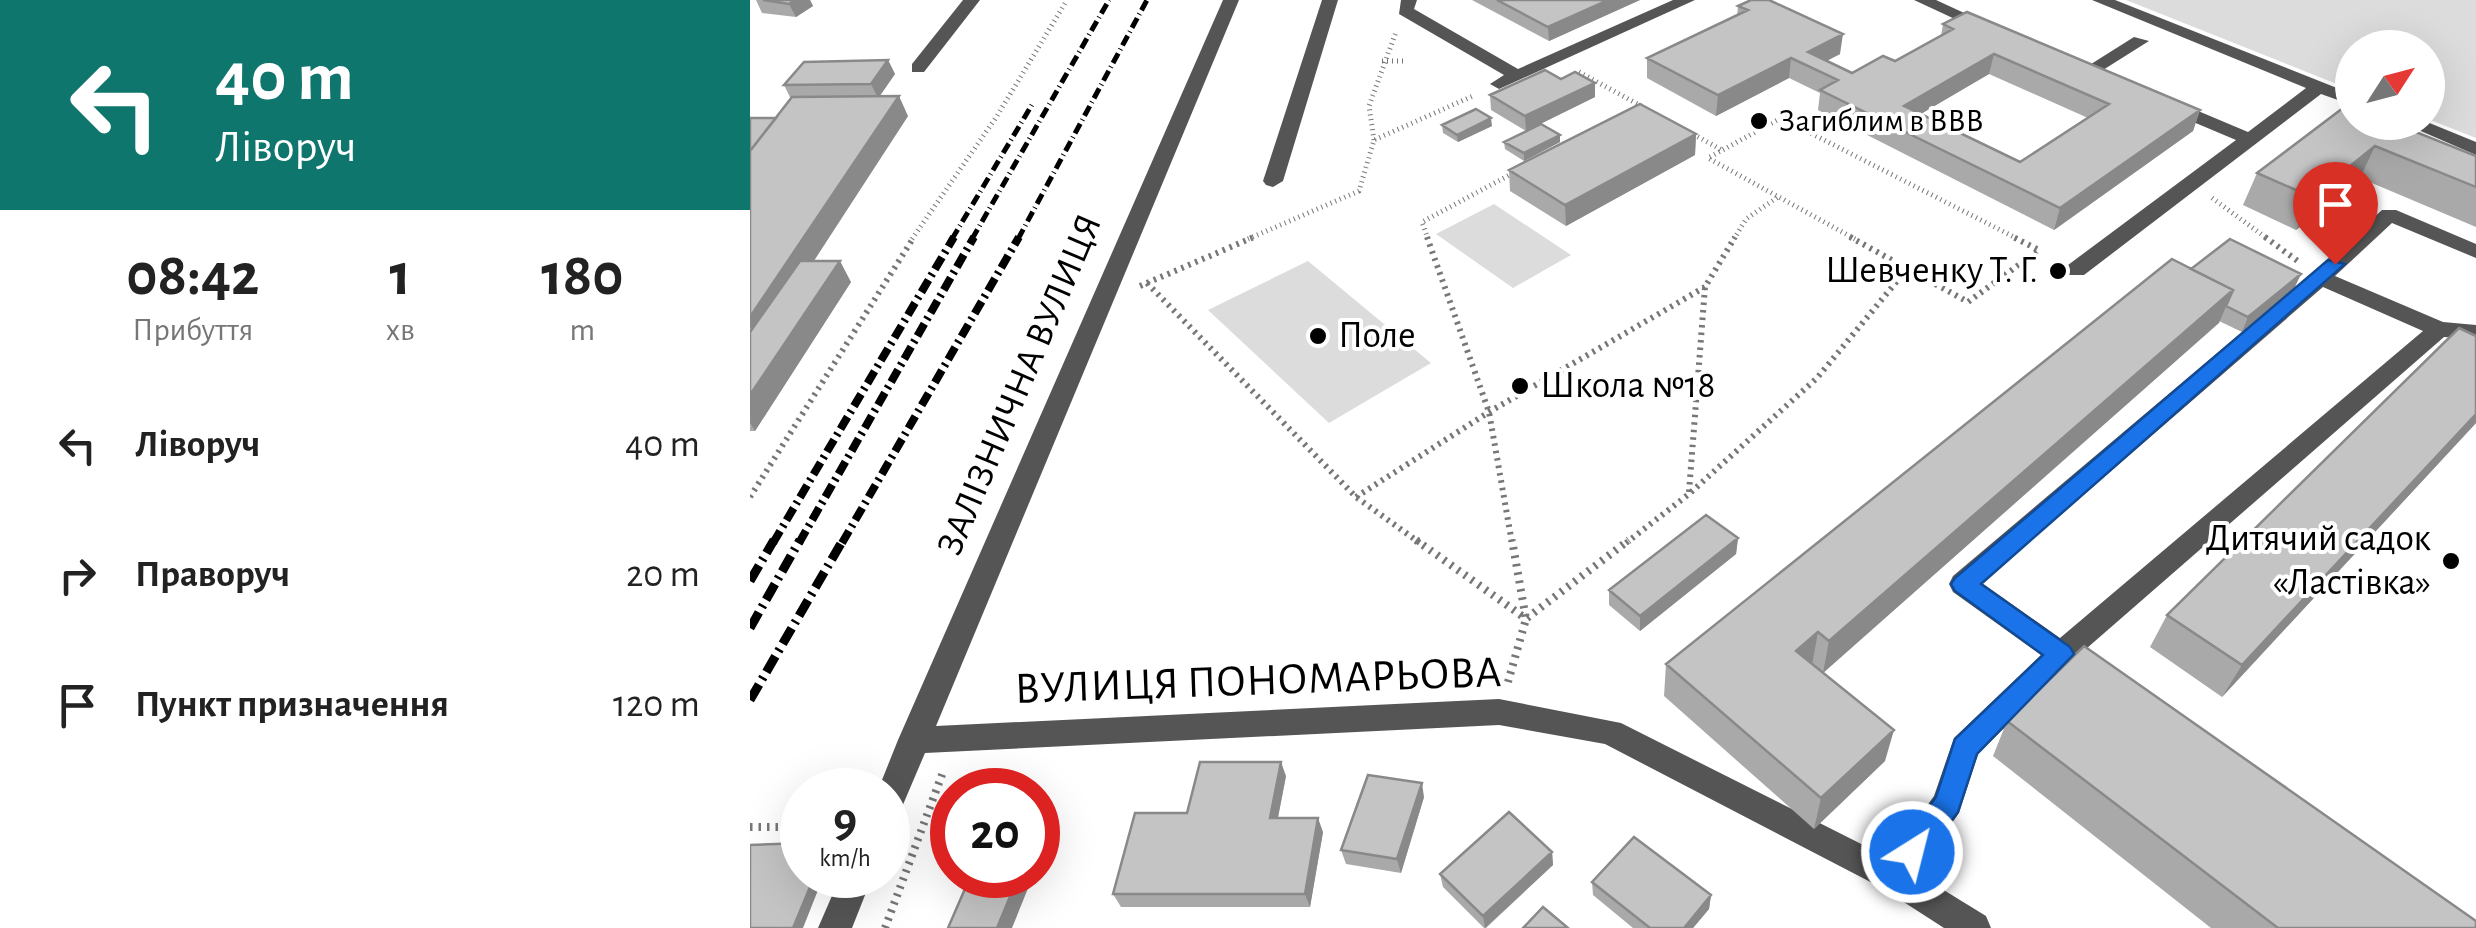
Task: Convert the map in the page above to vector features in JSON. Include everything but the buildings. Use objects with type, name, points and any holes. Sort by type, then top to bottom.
[{"type":"street","points":[[918,68],[972,0]]},
{"type":"street","name":"ЗАЛІЗНИЧНА ВУЛИЦЯ","points":[[902,768],[1231,0]]},
{"type":"street","points":[[1273,181],[1330,0]]},
{"type":"street","points":[[1499,84],[1686,0]]},
{"type":"street","points":[[1922,0],[2006,36]]},
{"type":"street","points":[[2100,0],[2335,93]]},
{"type":"street","points":[[1407,6],[1518,76]]},
{"type":"street","points":[[2089,71],[2140,41]]},
{"type":"street","points":[[2076,270],[2319,87]]},
{"type":"street","points":[[2152,98],[2249,139]]},
{"type":"street","points":[[2445,137],[2476,149]]},
{"type":"street","points":[[2061,654],[1964,584],[2389,214],[2476,252]]},
{"type":"street","points":[[2320,278],[2439,329],[2476,332]]},
{"type":"street","points":[[1894,877],[1948,803],[1965,747],[2061,654],[2439,329]]},
{"type":"street","name":"ВУЛИЦЯ ПОНОМАРЬОВА","points":[[913,740],[1499,712],[1610,732],[1894,877],[1974,928]]},
{"type":"street","points":[[835,928],[847,898]]},
{"type":"path","points":[[750,496],[881,285],[997,116],[1067,0]]},
{"type":"path","points":[[1137,288],[1359,191],[1374,140],[1369,106],[1382,61],[1407,6]]},
{"type":"path","points":[[1556,59],[1644,107],[1626,116]]},
{"type":"path","points":[[1382,61],[1407,61]]},
{"type":"path","points":[[1374,140],[1499,84]]},
{"type":"path","points":[[1781,118],[2039,250],[1968,302],[1778,197],[1708,158],[1781,118]]},
{"type":"path","points":[[1675,124],[1723,150]]},
{"type":"path","points":[[1499,712],[1526,619],[1489,412],[1422,222],[1524,168]]},
{"type":"path","points":[[2192,183],[2320,278]]},
{"type":"path","points":[[1688,494],[1705,287],[1746,219],[1778,197]]},
{"type":"path","points":[[1526,619],[1688,494],[1817,378],[1907,268]]},
{"type":"path","points":[[1147,284],[1356,497],[1526,619]]},
{"type":"path","points":[[1356,497],[1489,412],[1705,287]]},
{"type":"path","points":[[886,928],[956,738]]},
{"type":"path","points":[[750,827],[780,826]]},
{"type":"shaded area","points":[[2126,0],[2476,0],[2476,138],[2445,126],[2445,30],[2335,30],[2335,83]]},
{"type":"shaded area","points":[[1494,204],[1571,255],[1513,288],[1436,234]]},
{"type":"shaded area","name":"Поле","points":[[1308,261],[1431,363],[1329,423],[1208,310]]},
{"type":"railway","points":[[972,239],[1109,0]]},
{"type":"railway","points":[[1018,239],[1147,0]]},
{"type":"railway","points":[[952,239],[1033,103]]},
{"type":"railway","points":[[773,543],[954,237]]},
{"type":"railway","points":[[799,543],[974,237]]},
{"type":"railway","points":[[842,543],[1019,237]]},
{"type":"railway","points":[[750,581],[774,540]]},
{"type":"railway","points":[[750,628],[800,540]]},
{"type":"railway","points":[[750,700],[843,540]]},
{"type":"place","name":"Загиблим в ВВВ","points":[[1759,121]]},
{"type":"place","name":"Шевченку Т. Г.","points":[[2058,271]]},
{"type":"place","name":"Поле","points":[[1318,336]]},
{"type":"place","name":"Школа №18","points":[[1520,386]]},
{"type":"place","name":"Дитячий садок «Ластівка»","points":[[2451,561]]},
{"type":"route","points":[[1912,852],[1948,803],[1965,747],[2061,654],[1964,584],[2335,264]]}]
